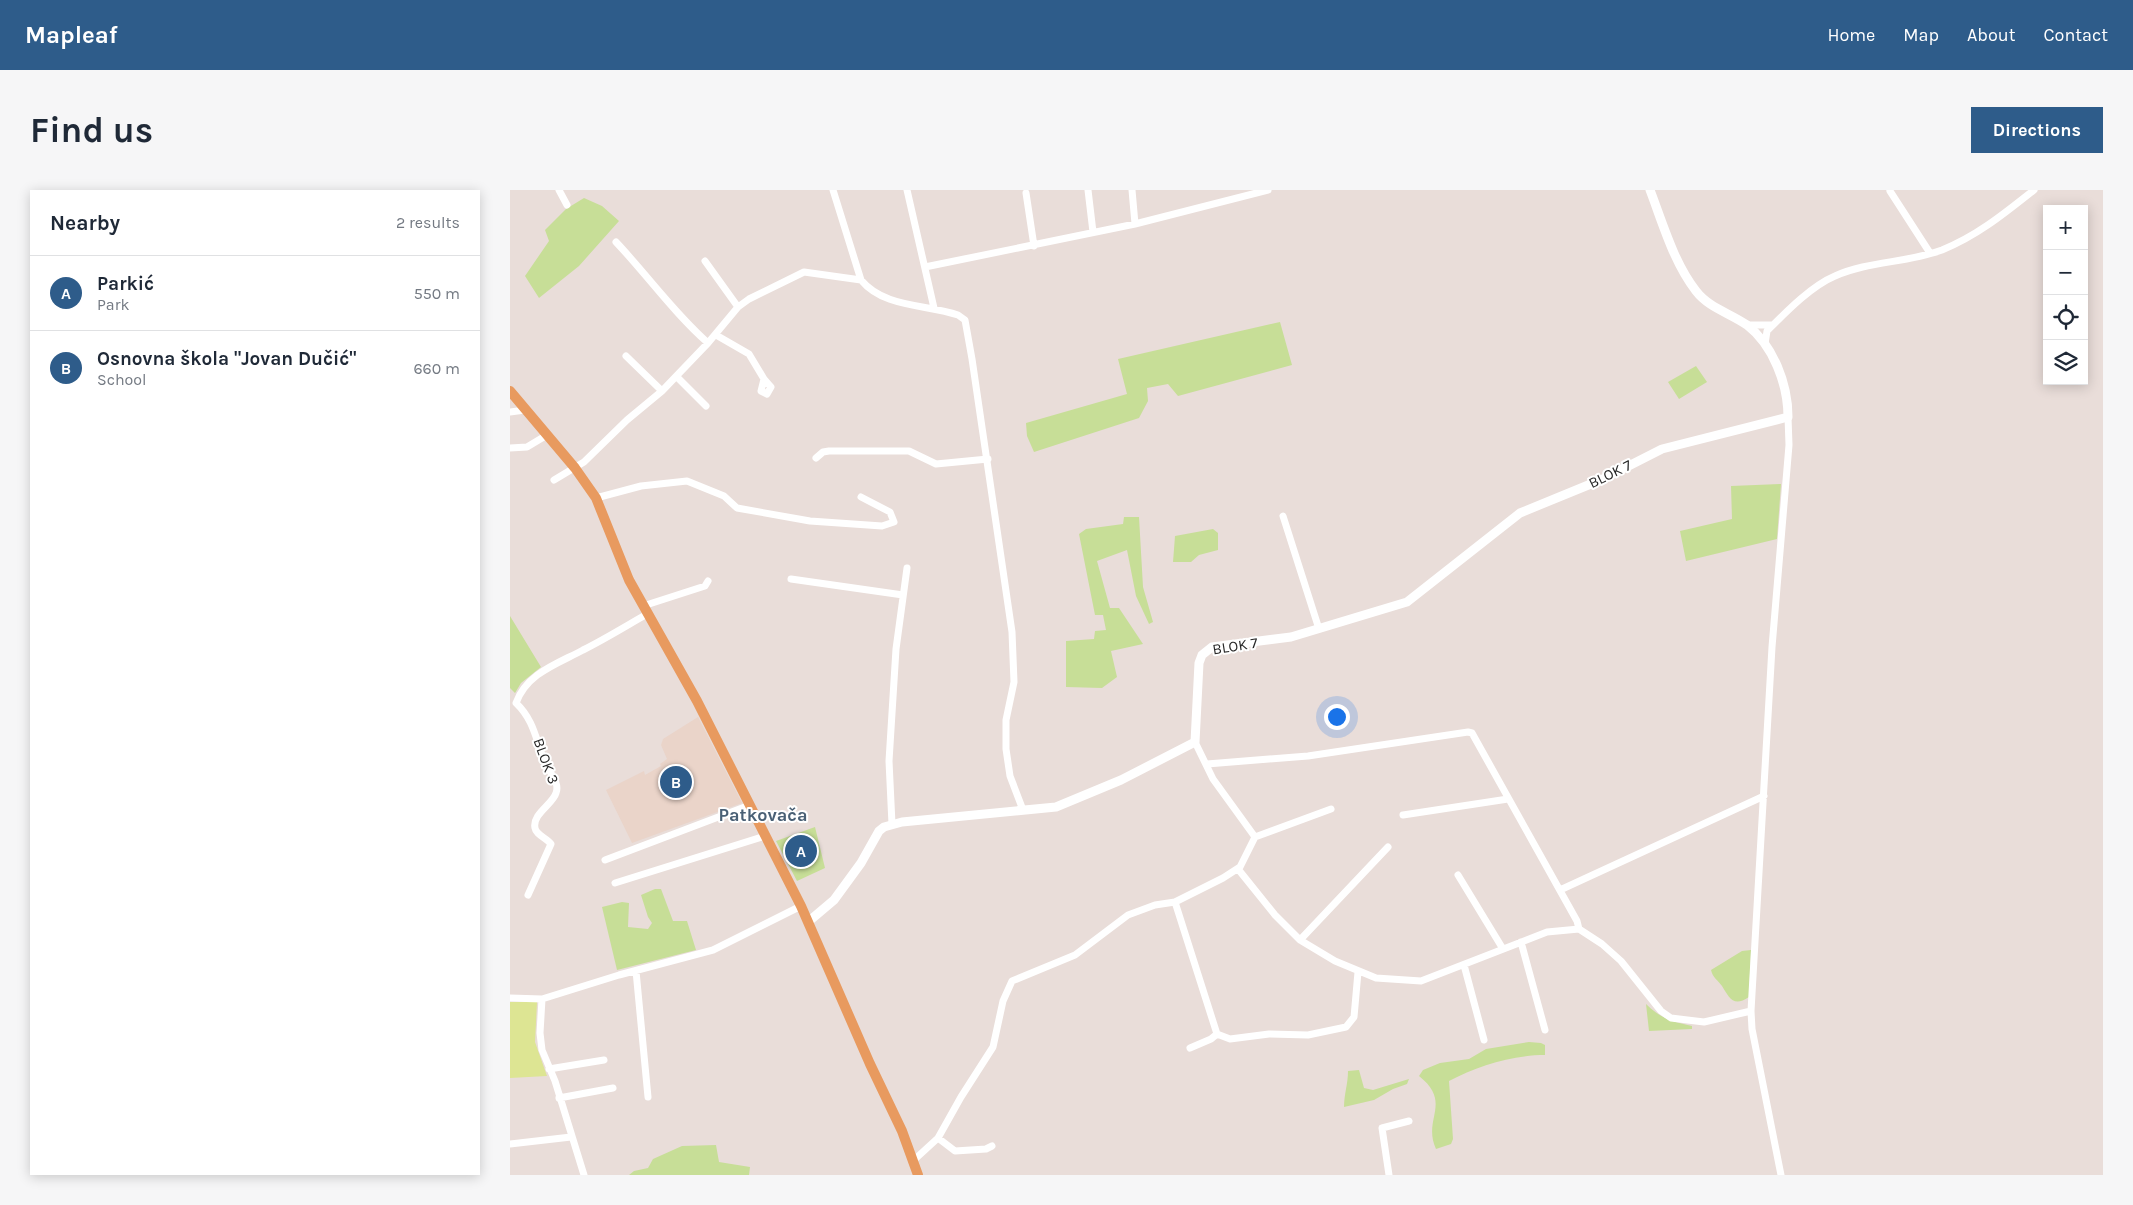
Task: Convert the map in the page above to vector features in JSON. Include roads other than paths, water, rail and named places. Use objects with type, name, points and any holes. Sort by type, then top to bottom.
[{"type":"main road","points":[[510,391],[575,468],[596,498],[629,580],[697,701],[801,906],[914,1160],[918,1175]]},
{"type":"street","points":[[559,190],[567,206]]},
{"type":"street","points":[[834,190],[861,280],[870,291],[885,298],[958,315],[965,320],[988,459],[1012,632],[1014,682],[1006,720],[1006,749],[1010,776],[1023,810]]},
{"type":"street","points":[[907,190],[934,308]]},
{"type":"street","points":[[1088,190],[1093,232]]},
{"type":"street","points":[[1132,190],[1135,224]]},
{"type":"street","points":[[925,267],[1135,224],[1268,190]]},
{"type":"street","points":[[1650,190],[1670,242],[1696,291],[1704,300],[1747,325],[1765,344],[1787,393],[1789,445],[1772,647],[1751,1012],[1752,1029],[1781,1175]]},
{"type":"street","points":[[1765,344],[1767,331],[1821,283],[1834,276],[1930,253],[1960,242],[1984,228],[2034,190]]},
{"type":"street","points":[[1890,191],[1930,253]]},
{"type":"street","points":[[1026,193],[1034,246]]},
{"type":"street","points":[[616,242],[642,270],[681,319],[708,344]]},
{"type":"street","points":[[705,261],[738,307]]},
{"type":"street","points":[[554,480],[575,468],[677,377],[716,335],[738,307],[769,287],[804,272],[861,280]]},
{"type":"street","points":[[1747,325],[1773,325]]},
{"type":"street","points":[[716,335],[749,354],[764,379]]},
{"type":"street","points":[[626,356],[662,391]]},
{"type":"street","points":[[677,377],[706,406]]},
{"type":"street","points":[[510,412],[525,410]]},
{"type":"street","name":"BLOK 7","points":[[1195,742],[1199,663],[1202,655],[1212,647],[1291,637],[1407,602],[1520,513],[1604,479],[1662,448],[1788,417]]},
{"type":"street","points":[[510,448],[527,447],[547,435]]},
{"type":"street","points":[[816,458],[823,452],[829,451],[909,451],[936,464],[988,459]]},
{"type":"street","points":[[596,498],[642,486],[687,481],[724,496],[737,508],[810,521],[882,526],[894,522],[890,512],[862,496]]},
{"type":"street","points":[[1283,516],[1320,629]]},
{"type":"street","points":[[892,824],[888,762],[896,649],[907,568]]},
{"type":"street","points":[[791,579],[903,595]]},
{"type":"street","name":"BLOK 3","points":[[528,895],[551,844],[548,839],[536,832],[534,827],[536,819],[556,794],[557,785],[546,764],[538,736],[513,706],[525,685],[541,672],[645,610],[705,586],[708,581]]},
{"type":"street","points":[[1207,764],[1308,756],[1468,732],[1472,734],[1577,920],[1579,929]]},
{"type":"street","points":[[808,922],[834,900],[861,863],[879,831],[892,824],[1056,807],[1121,780],[1195,742],[1213,779],[1256,837]]},
{"type":"street","points":[[1560,890],[1764,796]]},
{"type":"street","points":[[1403,815],[1508,799]]},
{"type":"street","points":[[605,860],[750,805]]},
{"type":"street","points":[[914,1160],[938,1138],[961,1097],[993,1047],[1003,1001],[1012,981],[1075,956],[1128,915],[1156,905],[1175,902],[1207,888],[1238,869],[1256,837],[1331,809]]},
{"type":"street","points":[[615,883],[675,862],[765,836]]},
{"type":"street","points":[[1300,940],[1388,847]]},
{"type":"street","points":[[1238,869],[1275,916],[1300,940],[1358,972],[1392,981],[1421,981],[1546,932],[1579,929],[1602,944],[1621,961],[1661,1011],[1671,1018],[1704,1022],[1751,1012]]},
{"type":"street","points":[[1458,875],[1503,949]]},
{"type":"street","points":[[1175,902],[1217,1034]]},
{"type":"street","points":[[510,998],[542,999],[713,950],[801,906]]},
{"type":"street","points":[[1521,942],[1545,1030]]},
{"type":"street","points":[[1464,965],[1484,1040]]},
{"type":"street","points":[[636,971],[648,1097]]},
{"type":"street","points":[[1217,1034],[1230,1039],[1269,1034],[1308,1034],[1346,1027],[1354,1017],[1358,972]]},
{"type":"street","points":[[542,999],[540,1033],[542,1050],[560,1098],[584,1175]]},
{"type":"street","points":[[1190,1048],[1211,1039],[1217,1034]]},
{"type":"street","points":[[549,1069],[604,1060]]},
{"type":"street","points":[[560,1098],[613,1088]]},
{"type":"street","points":[[1389,1175],[1382,1128],[1409,1121]]},
{"type":"street","points":[[510,1144],[571,1137]]},
{"type":"street","points":[[938,1138],[955,1151],[986,1150],[992,1146]]},
{"type":"place","name":"Osnovna škola \"Jovan Dučić\"","points":[[676,782]]},
{"type":"place","name":"Parkić","points":[[801,851]]},
{"type":"district","name":"Patkovača","points":[[763,815]]}]
